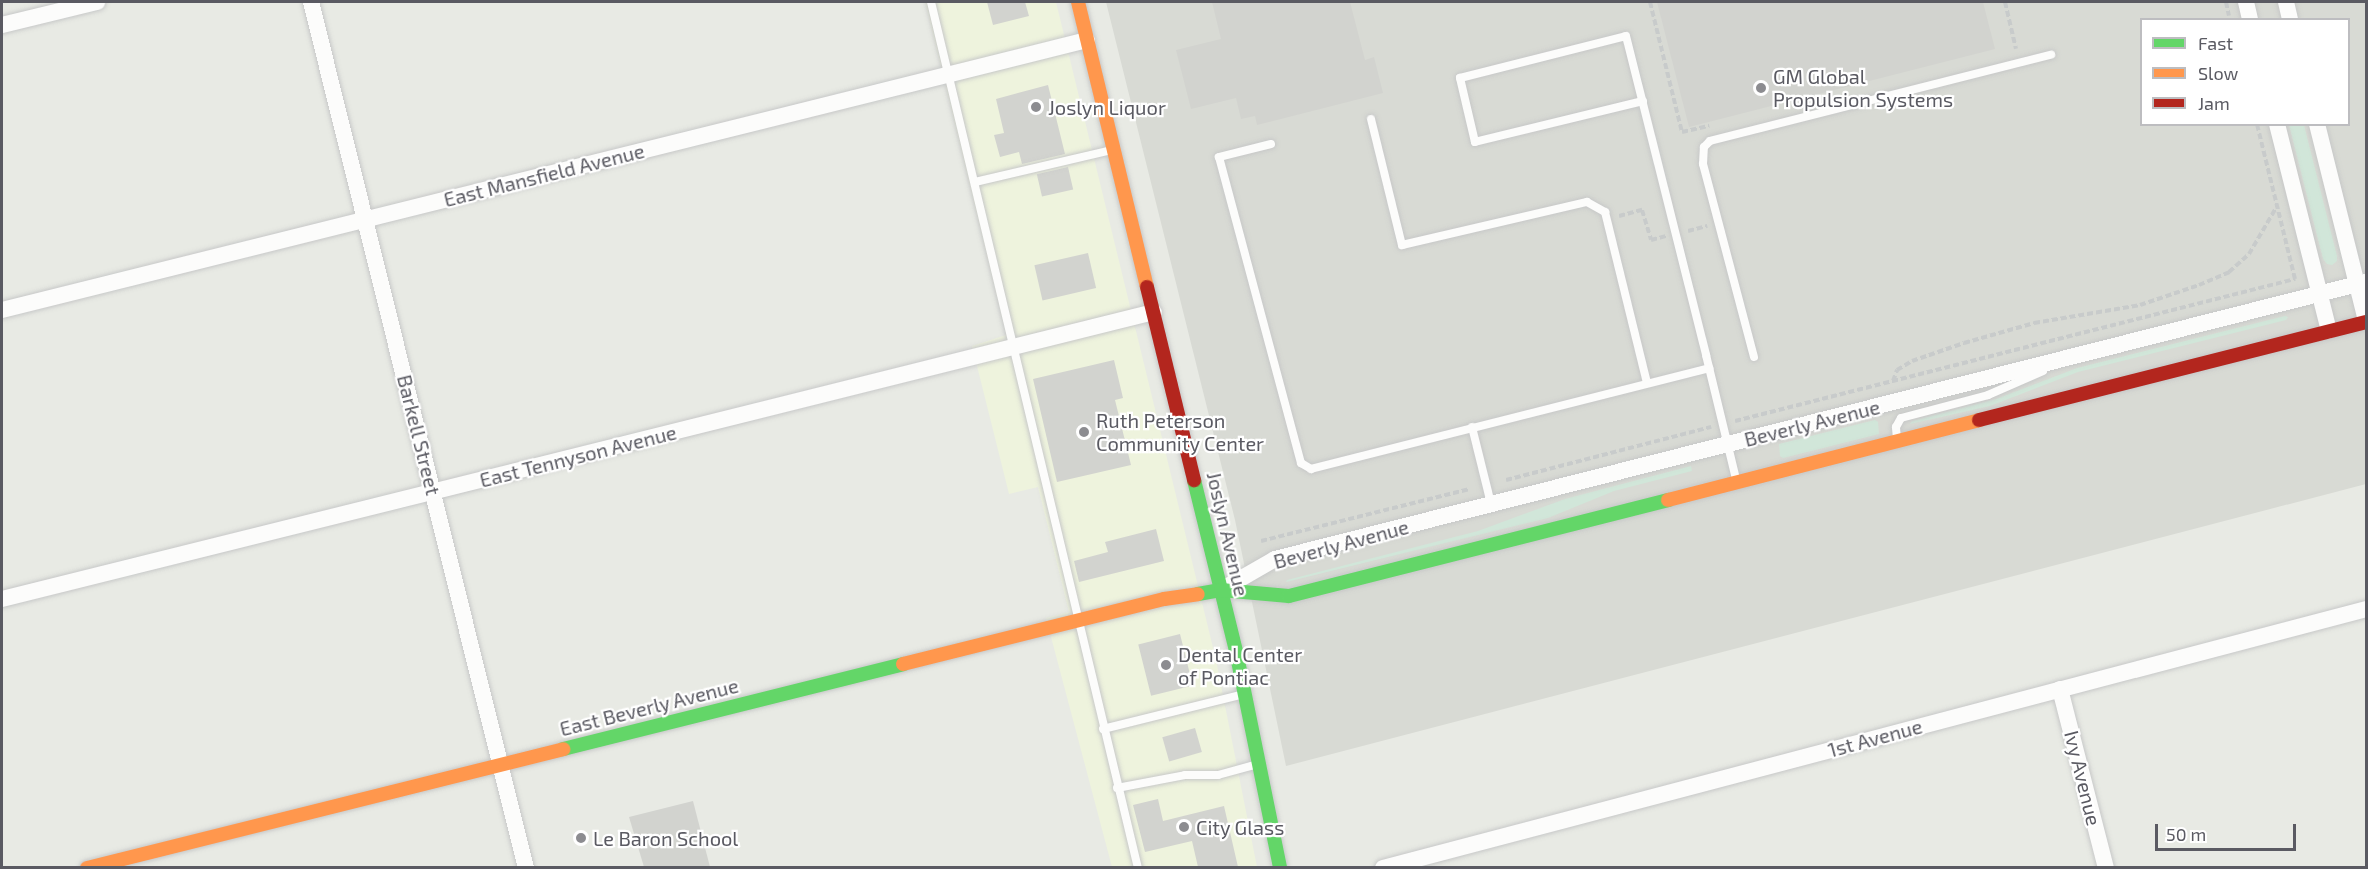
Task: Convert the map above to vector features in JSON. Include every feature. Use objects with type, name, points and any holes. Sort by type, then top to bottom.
[{"type":"street","points":[[2,25],[97,2]]},
{"type":"street","name":"Barkell Street","points":[[311,2],[526,867]]},
{"type":"street","name":"Joslyn Avenue","points":[[1078,2],[1221,590],[1280,867]]},
{"type":"street","points":[[2246,2],[2250,18]]},
{"type":"street","points":[[2286,2],[2290,18]]},
{"type":"street","name":"East Mansfield Avenue","points":[[2,310],[1087,40]]},
{"type":"street","points":[[2278,126],[2330,331]]},
{"type":"street","points":[[2318,126],[2362,283],[2367,321]]},
{"type":"street","name":"Beverly Avenue","points":[[1221,590],[1275,559],[2362,283]]},
{"type":"street","name":"East Tennyson Avenue","points":[[2,599],[1154,312]]},
{"type":"street","name":"Beverly Avenue","points":[[1221,590],[1289,596],[2367,321]]},
{"type":"street","name":"East Beverly Avenue","points":[[87,867],[1164,599],[1221,590]]},
{"type":"street","name":"1st Avenue","points":[[1383,867],[2367,609]]},
{"type":"street","name":"Ivy Avenue","points":[[2060,689],[2106,867]]},
{"type":"lane","points":[[931,2],[1016,347],[1077,621],[1138,867]]},
{"type":"lane","points":[[1642,101],[1475,142],[1460,78],[1626,36],[1737,482]]},
{"type":"lane","points":[[1754,357],[1703,164],[1704,147],[1710,141],[2050,55]]},
{"type":"lane","points":[[1371,119],[1402,245],[1587,202],[1605,212],[1647,383]]},
{"type":"lane","points":[[1271,144],[1219,157],[1301,463],[1311,469],[1709,368]]},
{"type":"lane","points":[[975,182],[1114,149]]},
{"type":"lane","points":[[1897,441],[1896,427],[1901,418],[1988,395],[2080,355]]},
{"type":"lane","points":[[1472,427],[1491,504]]},
{"type":"lane","points":[[1103,729],[1244,694]]},
{"type":"lane","points":[[1117,788],[1185,775],[1218,775],[1259,764]]},
{"type":"path","points":[[1650,2],[1682,132],[1716,124]]},
{"type":"path","points":[[2005,2],[2017,49],[2005,52]]},
{"type":"path","points":[[2226,2],[2230,18]]},
{"type":"path","points":[[1260,541],[2295,279],[2257,126]]},
{"type":"path","points":[[1893,381],[1897,370],[1912,361],[1964,343],[2034,323],[2140,305],[2229,272],[2248,254],[2277,206]]},
{"type":"shaded area","points":[[925,2],[1056,2],[1216,660],[1257,867],[1112,867],[1046,618],[1069,612],[1038,487],[1009,494],[972,346],[1006,335]]},
{"type":"shaded area","points":[[1106,2],[2366,2],[2366,484],[1286,766],[1235,520]]},
{"type":"shaded area","points":[[2289,126],[2304,126],[2337,256],[2337,261],[2332,265],[2327,264],[2323,259]]},
{"type":"shaded area","points":[[2288,317],[2286,320],[2078,372],[1990,406],[1910,424],[1912,421],[1996,399],[2077,368]]},
{"type":"shaded area","points":[[1875,420],[1878,422],[1879,434],[1783,458],[1780,456],[1779,444]]},
{"type":"shaded area","points":[[1691,466],[1692,471],[1614,491],[1548,518],[1286,582],[1478,531],[1565,499]]},
{"type":"building","points":[[987,2],[1025,2],[1029,16],[993,25]]},
{"type":"building","points":[[1212,2],[1350,2],[1365,60],[1374,57],[1383,93],[1257,125],[1255,116],[1241,119],[1236,98],[1191,109],[1176,50],[1221,39]]},
{"type":"building","name":"GM Global Propulsion Systems","points":[[1657,2],[1983,2],[1995,49],[1689,127]]},
{"type":"building","points":[[1048,85],[1065,154],[1022,164],[1019,152],[1000,157],[994,135],[1004,133],[996,99]]},
{"type":"building","points":[[1068,167],[1073,189],[1042,197],[1037,174]]},
{"type":"building","points":[[1088,253],[1096,288],[1043,300],[1034,265]]},
{"type":"building","name":"Ruth Peterson Community Center","points":[[1114,360],[1123,398],[1115,400],[1131,465],[1057,482],[1033,379]]},
{"type":"building","points":[[1156,529],[1164,561],[1079,582],[1074,561],[1108,552],[1105,542]]},
{"type":"building","name":"Dental Center of Pontiac","points":[[1180,634],[1193,685],[1151,696],[1138,644]]},
{"type":"building","points":[[1195,728],[1202,752],[1169,761],[1162,737]]},
{"type":"building","name":"City Glass","points":[[1158,799],[1163,821],[1224,806],[1238,867],[1198,867],[1192,841],[1145,852],[1133,805]]},
{"type":"building","points":[[693,801],[710,867],[644,867],[629,817]]},
{"type":"traffic: fast","points":[[1194,480],[1236,651],[1280,868]]},
{"type":"traffic: fast","points":[[1198,594],[1221,590],[1289,596],[1668,500]]},
{"type":"traffic: fast","points":[[563,749],[903,664]]},
{"type":"traffic: slow","points":[[1078,2],[1147,287]]},
{"type":"traffic: slow","points":[[1668,500],[1979,420]]},
{"type":"traffic: slow","points":[[903,664],[1164,599],[1198,594]]},
{"type":"traffic: slow","points":[[87,868],[563,749]]},
{"type":"traffic: jam","points":[[1147,287],[1194,480]]},
{"type":"traffic: jam","points":[[1979,420],[2366,322]]},
{"type":"place","name":"GM Global Propulsion Systems","points":[[1761,88]]},
{"type":"place","name":"Joslyn Liquor","points":[[1036,107]]},
{"type":"place","name":"Ruth Peterson Community Center","points":[[1084,432]]},
{"type":"place","name":"Dental Center of Pontiac","points":[[1166,665]]},
{"type":"place","name":"City Glass","points":[[1184,827]]},
{"type":"place","name":"Le Baron School","points":[[581,838]]}]
